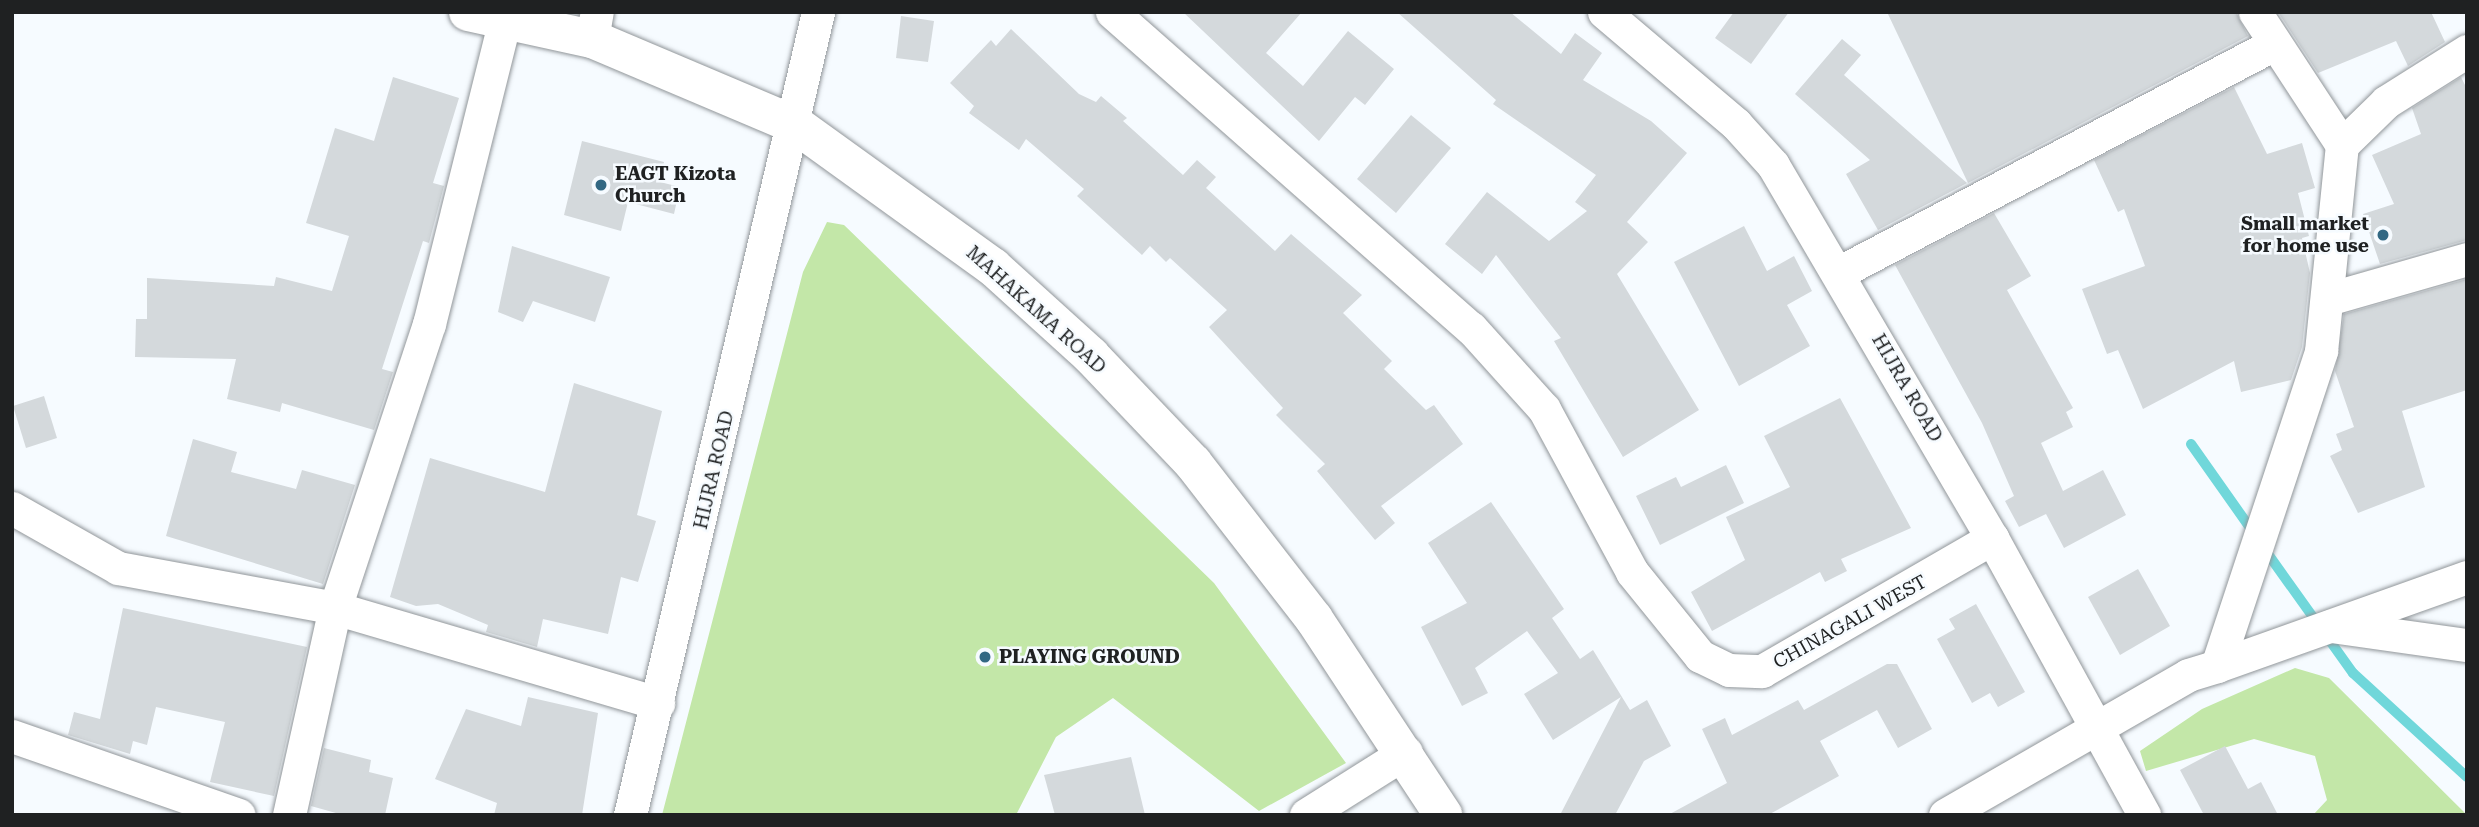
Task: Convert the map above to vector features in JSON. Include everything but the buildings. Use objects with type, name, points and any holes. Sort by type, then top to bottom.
[{"type":"street","name":"MAHAKAMA ROAD","points":[[468,12],[505,19],[595,25],[796,125],[993,267],[1091,356],[1193,463],[1406,752],[1443,815]]},
{"type":"street","name":"CHINAGALI WEST","points":[[1112,12],[1498,358],[1544,408],[1632,572],[1700,656],[1729,670],[1762,671],[1992,538]]},
{"type":"street","name":"HIJRA ROAD","points":[[1604,12],[1737,124],[1773,165],[1840,272],[1992,538],[2144,815]]},
{"type":"street","points":[[2217,666],[2321,351],[2331,298],[2342,145],[2272,45],[2255,12]]},
{"type":"street","points":[[289,815],[335,608],[429,324],[505,19]]},
{"type":"street","name":"HIJRA ROAD","points":[[630,815],[796,125],[815,25]]},
{"type":"street","points":[[1840,272],[2272,45]]},
{"type":"street","points":[[2342,145],[2386,102],[2467,51]]},
{"type":"street","points":[[2331,298],[2467,259]]},
{"type":"street","points":[[12,508],[118,568],[335,608],[658,703]]},
{"type":"street","points":[[1945,815],[2188,675],[2467,577]]},
{"type":"street","points":[[2330,626],[2467,645]]},
{"type":"street","points":[[12,736],[239,815]]},
{"type":"street","points":[[1306,815],[1406,752]]},
{"type":"green space","points":[[827,222],[844,225],[1214,583],[1346,763],[1259,811],[1113,698],[1056,737],[1016,815],[662,815],[803,272]]},
{"type":"green space","points":[[2295,668],[2329,678],[2467,815],[2313,815],[2327,800],[2315,756],[2254,739],[2146,771],[2140,751],[2202,709]]},
{"type":"waterway","points":[[2191,444],[2253,532]]},
{"type":"waterway","points":[[2263,547],[2353,673],[2467,777]]},
{"type":"place","name":"EAGT Kizota Church","points":[[601,185]]},
{"type":"place","name":"Small market for home use","points":[[2383,235]]},
{"type":"place","name":"PLAYING GROUND","points":[[985,657]]}]
